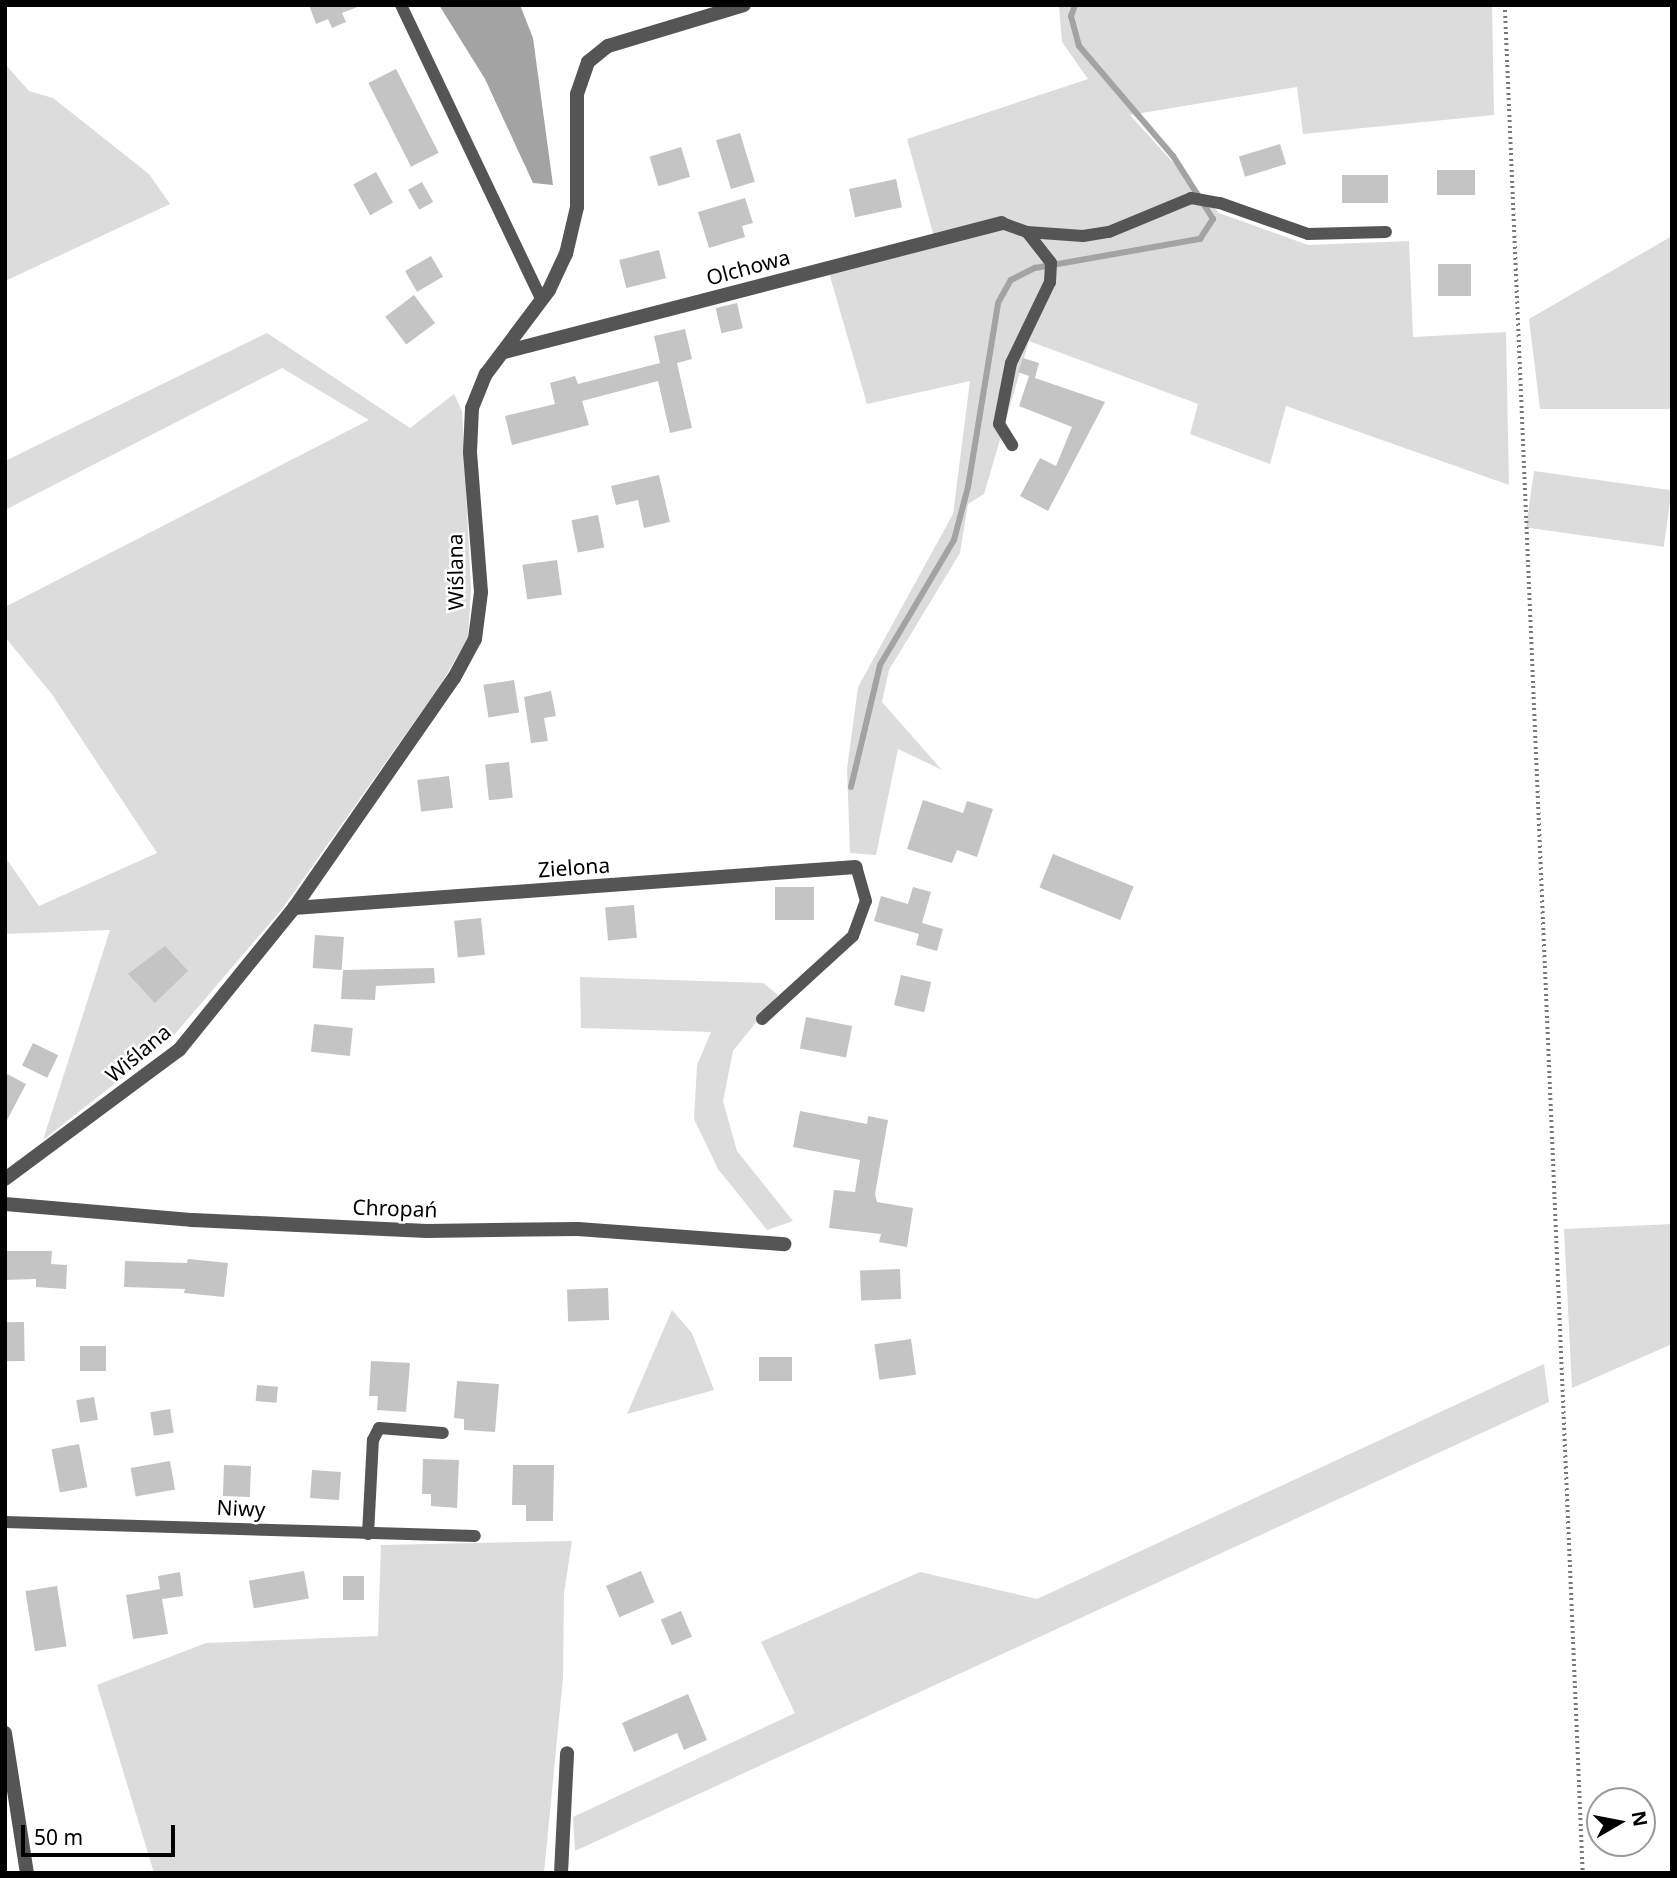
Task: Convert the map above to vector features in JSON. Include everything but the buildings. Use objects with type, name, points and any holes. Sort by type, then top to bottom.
[{"type":"street","name":"Wiślana","points":[[5,1179],[178,1050],[294,908],[454,678],[475,639],[481,592],[470,452],[472,408],[486,374],[542,300],[566,254],[577,208],[577,94],[588,62],[608,46],[744,5]]},
{"type":"street","name":"Olchowa","points":[[504,352],[1002,223]]},
{"type":"street","name":"Zielona","points":[[294,908],[856,867]]},
{"type":"street","name":"Chropań","points":[[5,1204],[207,1221],[427,1231],[578,1229],[784,1244]]},
{"type":"street","points":[[5,1733],[27,1873]]},
{"type":"street","points":[[561,1873],[567,1754]]},
{"type":"lane","points":[[401,5],[542,300]]},
{"type":"lane","points":[[1002,223],[1027,232],[1083,236],[1109,232],[1191,198],[1220,203],[1308,234],[1386,232]]},
{"type":"lane","points":[[1012,444],[999,424],[1011,363],[1050,282],[1051,262],[1027,232]]},
{"type":"lane","points":[[762,1019],[853,936],[866,901],[856,867]]},
{"type":"lane","points":[[368,1534],[373,1440],[379,1428],[443,1433]]},
{"type":"lane","name":"Niwy","points":[[5,1522],[475,1536]]},
{"type":"path","points":[[1505,5],[1583,1873]]},
{"type":"shaded area","points":[[439,5],[520,5],[533,38],[553,185],[533,183],[485,79]]},
{"type":"shaded area","points":[[1059,5],[1492,5],[1494,115],[1303,134],[1297,87],[1130,115],[1219,213],[1308,245],[1409,241],[1413,337],[1506,332],[1509,485],[1286,406],[1270,464],[1190,434],[1198,404],[1029,341],[984,494],[968,504],[960,553],[889,670],[882,702],[942,770],[898,749],[876,855],[850,853],[847,769],[858,687],[953,514],[970,381],[867,404],[829,273],[936,244],[907,139],[1088,79],[1062,42]]},
{"type":"shaded area","points":[[5,64],[29,91],[53,98],[149,174],[170,204],[5,281]]},
{"type":"shaded area","points":[[1672,236],[1672,409],[1540,409],[1529,319]]},
{"type":"shaded area","points":[[267,333],[410,428],[454,394],[462,411],[471,589],[468,638],[441,684],[282,909],[169,1041],[43,1140],[110,930],[5,934],[5,857],[39,906],[157,853],[51,693],[5,637],[5,607],[369,420],[282,368],[5,510],[5,461]]},
{"type":"shaded area","points":[[1534,471],[1672,490],[1664,547],[1526,527]]},
{"type":"shaded area","points":[[580,977],[763,983],[778,995],[733,1051],[723,1101],[737,1151],[793,1221],[767,1230],[718,1169],[694,1119],[697,1065],[711,1032],[581,1028]]},
{"type":"shaded area","points":[[1672,1224],[1672,1344],[1572,1388],[1564,1229]]},
{"type":"shaded area","points":[[672,1310],[692,1333],[714,1390],[627,1414]]},
{"type":"shaded area","points":[[1544,1364],[1549,1402],[575,1851],[573,1817],[795,1713],[761,1642],[920,1572],[1037,1599]]},
{"type":"shaded area","points":[[572,1541],[564,1593],[563,1678],[544,1873],[154,1873],[97,1685],[206,1643],[378,1636],[381,1545]]},
{"type":"waterway","points":[[851,787],[880,665],[954,540],[968,487],[998,303],[1011,280],[1035,268],[1200,239],[1213,219],[1173,156],[1079,46],[1071,16],[1075,5]]}]
